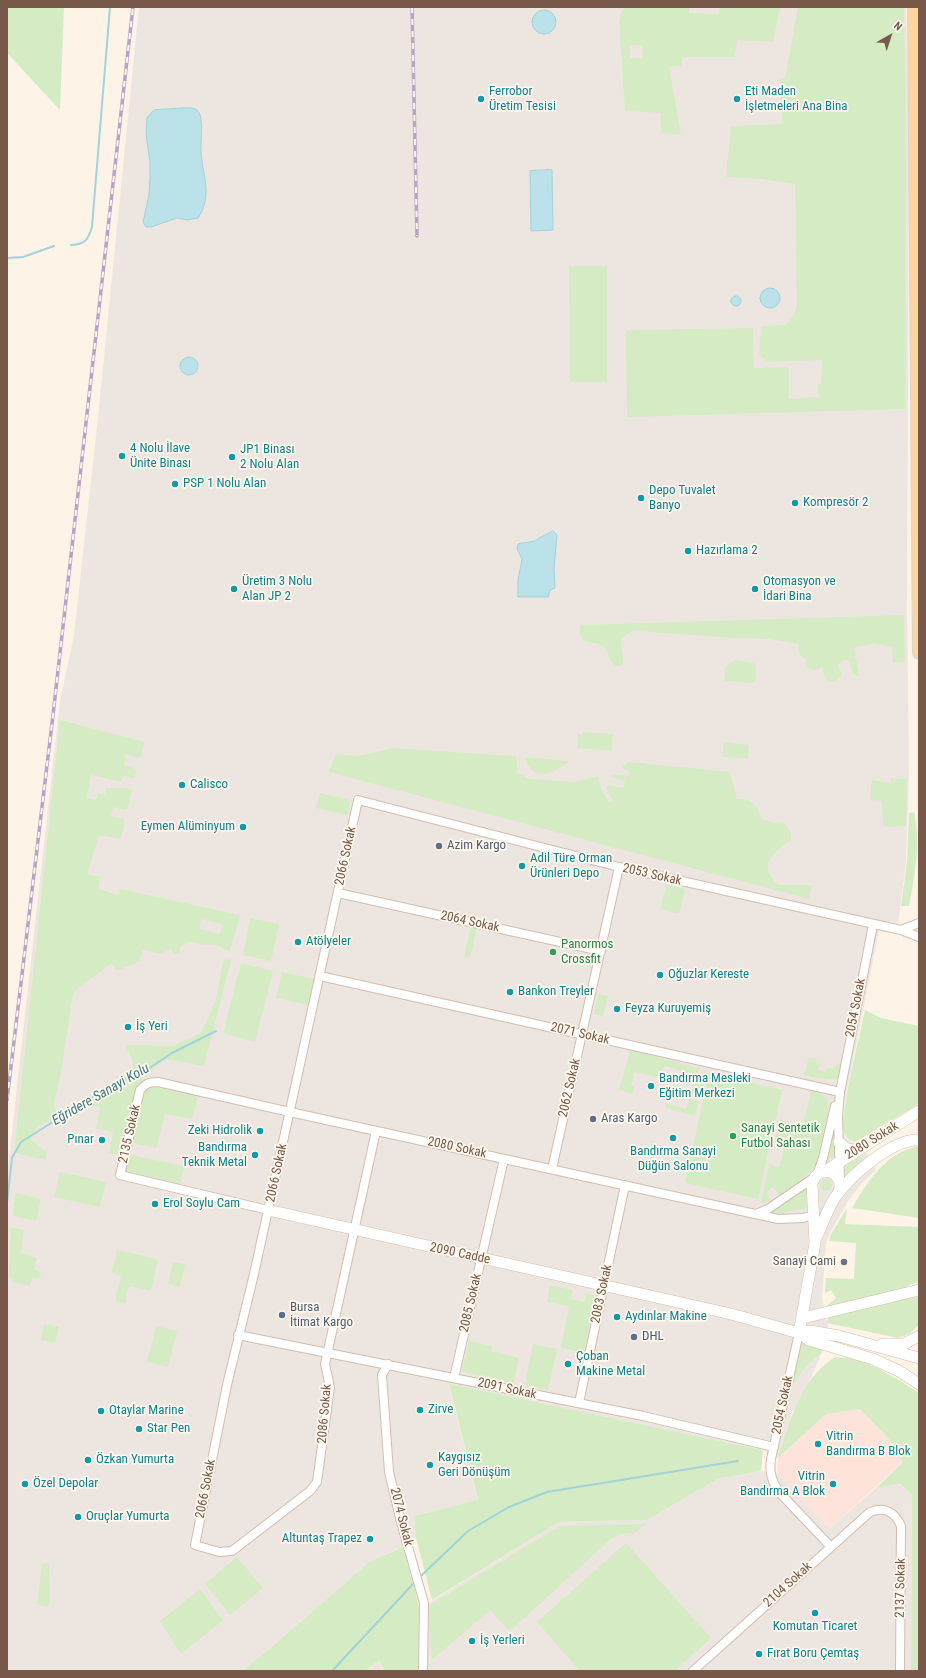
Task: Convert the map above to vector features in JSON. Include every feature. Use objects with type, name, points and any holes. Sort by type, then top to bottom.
[{"type":"main road","points":[[914,7],[919,653]]},
{"type":"street","name":"2053 Sokak","points":[[358,800],[619,868],[901,930],[919,937]]},
{"type":"street","name":"2066 Sokak","points":[[195,1545],[227,1385],[254,1274],[358,800]]},
{"type":"street","name":"2062 Sokak","points":[[552,1169],[619,868]]},
{"type":"street","name":"2064 Sokak","points":[[338,893],[601,951]]},
{"type":"street","points":[[901,930],[919,923]]},
{"type":"street","name":"2054 Sokak","points":[[815,1243],[828,1211],[840,1190],[838,1117],[840,1092],[873,925]]},
{"type":"street","name":"2071 Sokak","points":[[320,976],[840,1092]]},
{"type":"street","name":"2080 Sokak","points":[[158,1082],[778,1219],[803,1218],[814,1215]]},
{"type":"street","name":"2135 Sokak","points":[[120,1175],[140,1090],[145,1084],[158,1082]]},
{"type":"street","name":"2054 Sokak","points":[[831,1547],[774,1485],[771,1477],[770,1466],[803,1318],[815,1243],[812,1184],[819,1174],[832,1114],[840,1092]]},
{"type":"street","name":"2080 Sokak","points":[[756,1214],[768,1209],[819,1174],[919,1111]]},
{"type":"street","name":"2086 Sokak","points":[[195,1545],[219,1552],[232,1550],[316,1485],[319,1475],[330,1387],[325,1369],[376,1131]]},
{"type":"street","name":"2080 Sokak","points":[[837,1196],[869,1163],[894,1147],[911,1140],[919,1140]]},
{"type":"street","points":[[839,1142],[845,1148],[857,1151]]},
{"type":"street","name":"2085 Sokak","points":[[454,1378],[504,1158]]},
{"type":"street","points":[[819,1174],[834,1173],[840,1180]]},
{"type":"street","name":"2090 Cadde","points":[[120,1175],[355,1230],[730,1314],[799,1333],[809,1340],[838,1348],[886,1365],[900,1371],[919,1384]]},
{"type":"street","name":"2083 Sokak","points":[[579,1403],[625,1185]]},
{"type":"street","points":[[812,1189],[814,1194],[822,1199],[826,1200],[837,1196]]},
{"type":"street","points":[[814,1215],[828,1211]]},
{"type":"street","points":[[803,1318],[919,1290]]},
{"type":"street","name":"2090 Cadde","points":[[799,1333],[810,1330],[857,1341]]},
{"type":"street","name":"2091 Sokak","points":[[238,1335],[579,1403],[774,1447]]},
{"type":"street","points":[[838,1348],[841,1342],[839,1336]]},
{"type":"street","points":[[857,1341],[886,1345],[904,1344],[919,1336]]},
{"type":"street","points":[[857,1341],[892,1352],[919,1358]]},
{"type":"street","name":"2074 Sokak","points":[[388,1364],[382,1374],[388,1462],[402,1522],[424,1603],[423,1671]]},
{"type":"street","name":"2104 Sokak","points":[[693,1671],[870,1512],[880,1509],[887,1510]]},
{"type":"street","name":"2137 Sokak","points":[[887,1510],[894,1514],[901,1526],[900,1671]]},
{"type":"shaded area","points":[[139,7],[906,7],[909,135],[907,611],[909,774],[906,862],[898,923],[881,921],[843,1110],[842,1131],[847,1139],[852,1143],[859,1141],[876,1170],[862,1183],[848,1201],[828,1237],[826,1244],[822,1298],[828,1325],[823,1350],[811,1378],[792,1413],[778,1458],[763,1450],[449,1385],[478,1501],[414,1516],[416,1538],[403,1547],[369,1562],[268,1650],[241,1671],[7,1671],[7,1176],[60,701],[74,635],[98,418]]},
{"type":"shaded area","points":[[860,1409],[899,1450],[902,1463],[830,1528],[825,1525],[777,1473],[778,1458],[826,1414]]},
{"type":"shaded area","points":[[761,1471],[777,1473],[825,1525],[830,1528],[876,1488],[901,1484],[912,1496],[911,1671],[418,1671],[419,1609],[559,1522],[647,1520],[718,1479]]},
{"type":"shaded area","points":[[379,1660],[385,1671],[365,1671]]},
{"type":"green space","points":[[7,7],[64,7],[60,110],[7,53]]},
{"type":"green space","points":[[626,7],[689,7],[689,13],[719,14],[720,7],[780,7],[773,42],[737,40],[735,57],[683,57],[681,66],[669,67],[681,135],[661,133],[661,113],[625,111],[619,20],[622,10]],"holes":[[[642,45],[643,58],[630,58],[630,46]]]},
{"type":"green space","points":[[798,7],[904,7],[906,137],[905,409],[627,417],[626,330],[753,328],[754,368],[789,367],[789,399],[819,397],[818,384],[821,384],[822,360],[769,362],[761,357],[759,353],[761,326],[786,325],[794,314],[797,306],[795,184],[760,179],[726,177],[731,126],[782,124],[780,78],[785,79]]},
{"type":"green space","points":[[569,266],[607,266],[607,382],[570,382]]},
{"type":"green space","points":[[904,615],[905,662],[893,663],[892,648],[875,643],[854,648],[859,676],[854,675],[848,660],[842,661],[838,666],[841,671],[840,678],[834,681],[827,680],[824,676],[822,667],[815,670],[808,668],[805,659],[799,654],[798,644],[768,639],[635,631],[623,637],[621,641],[623,664],[618,667],[610,661],[608,653],[604,647],[600,644],[584,641],[580,633],[580,625]]},
{"type":"green space","points":[[736,660],[753,663],[756,665],[755,683],[725,681],[725,669],[728,664]]},
{"type":"green space","points":[[60,720],[145,742],[140,758],[126,754],[124,765],[137,769],[134,779],[124,775],[121,782],[91,775],[87,798],[96,800],[98,793],[105,795],[106,788],[125,788],[132,790],[127,810],[113,807],[111,816],[125,819],[121,839],[99,835],[87,874],[100,877],[98,889],[119,895],[120,889],[240,915],[230,951],[216,945],[203,945],[191,942],[183,945],[180,948],[180,952],[174,955],[171,949],[161,954],[143,950],[140,961],[117,971],[111,964],[80,986],[73,995],[60,1078],[54,1102],[58,1118],[38,1127],[31,1138],[47,1153],[45,1160],[14,1153]],"holes":[[[201,919],[222,924],[220,934],[199,929]]]},
{"type":"green space","points":[[582,732],[613,734],[612,751],[577,748],[578,734],[582,735]]},
{"type":"green space","points":[[724,742],[749,745],[748,759],[722,757]]},
{"type":"green space","points":[[393,748],[515,756],[517,761],[517,772],[530,779],[574,782],[598,776],[602,791],[609,802],[613,801],[607,790],[607,785],[623,788],[625,781],[609,777],[615,775],[629,776],[630,772],[622,766],[629,762],[730,772],[737,799],[750,801],[756,806],[762,819],[774,823],[785,824],[791,833],[791,839],[770,859],[768,870],[772,877],[778,885],[812,885],[809,899],[329,772],[336,754],[358,756]]},
{"type":"green space","points":[[525,757],[569,761],[550,773],[538,774],[528,765]]},
{"type":"green space","points":[[891,778],[907,779],[906,826],[886,827],[883,825],[882,801],[870,800],[872,780],[891,783]]},
{"type":"green space","points":[[320,793],[350,800],[347,815],[316,808]]},
{"type":"green space","points":[[914,812],[917,835],[915,871],[909,906],[901,906],[907,862],[909,813]]},
{"type":"green space","points":[[666,885],[685,889],[679,914],[660,909]]},
{"type":"green space","points":[[250,918],[279,924],[271,961],[243,955]]},
{"type":"green space","points":[[471,926],[477,928],[470,958],[464,957]]},
{"type":"green space","points":[[231,960],[204,1066],[166,1059],[145,1075],[138,1088],[119,1155],[109,1153],[113,1132],[96,1128],[100,1108],[81,1103],[97,1091],[120,1080],[132,1068],[133,1061],[125,1045],[173,1046],[201,1033],[216,1000],[223,961]]},
{"type":"green space","points":[[241,963],[273,971],[255,1042],[223,1033]]},
{"type":"green space","points":[[282,972],[314,979],[308,1005],[276,998]]},
{"type":"green space","points":[[598,994],[608,996],[603,1016],[594,1014]]},
{"type":"green space","points":[[865,1010],[881,1018],[919,1026],[919,1102],[914,1107],[855,1142],[849,1140],[846,1136],[843,1123],[847,1092]]},
{"type":"green space","points":[[630,1050],[680,1064],[701,1068],[695,1075],[664,1066],[662,1075],[671,1077],[671,1081],[635,1072],[631,1085],[634,1086],[633,1094],[619,1090]]},
{"type":"green space","points":[[809,1057],[817,1059],[816,1064],[820,1065],[818,1070],[825,1072],[827,1068],[834,1069],[837,1063],[842,1065],[838,1080],[804,1075]]},
{"type":"green space","points":[[705,1071],[707,1072],[701,1095],[694,1093],[692,1099],[699,1101],[695,1116],[665,1108],[666,1103],[686,1109],[695,1078]]},
{"type":"green space","name":"Sanayi Sentetik Futbol Sahası","points":[[709,1073],[782,1090],[758,1199],[685,1183]]},
{"type":"green space","points":[[151,1086],[198,1096],[192,1119],[165,1114],[156,1148],[132,1143],[143,1093]]},
{"type":"green space","points":[[815,1090],[826,1098],[829,1107],[828,1118],[817,1163],[806,1176],[780,1196],[773,1187],[767,1192],[770,1200],[764,1203],[761,1202],[769,1164],[779,1167],[785,1146],[774,1143],[780,1120],[803,1126],[811,1091]]},
{"type":"green space","points":[[836,1119],[836,1155],[826,1161]]},
{"type":"green space","points":[[919,1146],[919,1218],[852,1208],[879,1169],[897,1154],[907,1149]]},
{"type":"green space","points":[[127,1154],[184,1166],[180,1185],[123,1173]]},
{"type":"green space","points":[[860,1157],[863,1161],[849,1174],[847,1173],[844,1166]]},
{"type":"green space","points":[[60,1172],[106,1182],[100,1207],[54,1197]]},
{"type":"green space","points":[[828,1179],[831,1180],[831,1190],[824,1191],[821,1190],[820,1183],[821,1180]]},
{"type":"green space","points":[[807,1187],[806,1201],[808,1208],[776,1214],[769,1211]]},
{"type":"green space","points":[[15,1193],[41,1199],[36,1221],[13,1216]]},
{"type":"green space","points":[[847,1208],[845,1224],[919,1227],[919,1282],[909,1285],[904,1289],[824,1308],[836,1298],[831,1290],[825,1293],[826,1278],[854,1279],[856,1243],[829,1241],[831,1234]]},
{"type":"green space","points":[[11,1227],[24,1230],[21,1252],[37,1258],[34,1269],[41,1273],[39,1279],[32,1278],[29,1286],[13,1282],[9,1276]]},
{"type":"green space","points":[[117,1250],[158,1259],[151,1291],[129,1286],[125,1304],[115,1301],[121,1276],[112,1273]]},
{"type":"green space","points":[[173,1262],[185,1264],[180,1287],[168,1284]]},
{"type":"green space","points":[[550,1285],[573,1290],[571,1299],[584,1302],[586,1293],[596,1295],[584,1353],[561,1348],[569,1306],[547,1302]]},
{"type":"green space","points":[[919,1297],[919,1325],[909,1334],[898,1338],[827,1323],[828,1318],[906,1298]]},
{"type":"green space","points":[[44,1324],[59,1327],[55,1343],[41,1340]]},
{"type":"green space","points":[[156,1326],[177,1331],[168,1367],[147,1362]]},
{"type":"green space","points":[[469,1341],[492,1346],[491,1351],[519,1358],[513,1384],[462,1372]]},
{"type":"green space","points":[[533,1344],[557,1349],[548,1390],[525,1385]]},
{"type":"green space","points":[[805,1344],[821,1349],[821,1353],[805,1367],[793,1384],[791,1383],[800,1345]]},
{"type":"green space","points":[[835,1357],[851,1358],[869,1364],[887,1373],[919,1393],[919,1671],[911,1671],[912,1496],[901,1484],[876,1488],[902,1463],[899,1450],[860,1409],[826,1414],[778,1458],[792,1416],[805,1389],[823,1366]]},
{"type":"green space","points":[[449,1384],[763,1450],[761,1471],[718,1479],[647,1520],[559,1522],[432,1600],[416,1538],[414,1516],[478,1500]]},
{"type":"green space","points":[[646,1524],[633,1534],[623,1533],[612,1538],[510,1631],[490,1610],[432,1660],[428,1606],[560,1526]]},
{"type":"green space","points":[[626,1543],[711,1638],[674,1671],[580,1671],[537,1622]]},
{"type":"green space","points":[[403,1547],[419,1609],[418,1671],[385,1671],[379,1660],[365,1671],[241,1671],[268,1650],[369,1562]]},
{"type":"green space","points":[[237,1557],[263,1588],[230,1615],[205,1584]]},
{"type":"green space","points":[[42,1564],[49,1564],[50,1601],[46,1607],[37,1604]]},
{"type":"green space","points":[[200,1589],[223,1620],[181,1654],[160,1621]]},
{"type":"water","points":[[544,10],[553,13],[556,22],[553,31],[544,34],[535,31],[532,22],[535,13]]},
{"type":"water","points":[[182,108],[195,109],[201,117],[201,152],[206,183],[204,204],[198,218],[187,220],[177,218],[151,227],[146,227],[143,222],[149,195],[150,179],[150,162],[146,134],[147,118],[155,110]]},
{"type":"water","points":[[552,170],[553,230],[531,231],[530,171]]},
{"type":"water","points":[[770,288],[777,291],[780,298],[777,305],[770,308],[763,305],[760,298],[763,291]]},
{"type":"water","points":[[734,296],[738,296],[740,297],[740,305],[734,306],[731,303],[731,299]]},
{"type":"water","points":[[189,357],[195,360],[198,366],[195,372],[189,375],[183,372],[180,366],[183,360]]},
{"type":"water","points":[[553,531],[557,535],[554,568],[555,588],[550,590],[548,597],[518,597],[518,580],[522,559],[517,549],[518,544],[534,541]]},
{"type":"waterway","points":[[71,245],[80,244],[86,240],[92,227],[110,7]]},
{"type":"waterway","points":[[7,258],[23,257],[54,246]]},
{"type":"waterway","name":"Eğridere Sanayi Kolu","points":[[7,1203],[12,1158],[21,1142],[94,1096],[119,1082],[142,1073],[172,1053],[216,1031]]},
{"type":"waterway","points":[[422,1575],[468,1531],[509,1507],[547,1492],[738,1461]]},
{"type":"waterway","points":[[332,1671],[413,1584]]},
{"type":"railway","points":[[7,1100],[53,715],[133,7]]},
{"type":"railway","points":[[412,7],[417,236]]},
{"type":"place","name":"Ferrobor Üretim Tesisi","points":[[481,99]]},
{"type":"place","name":"Eti Maden İşletmeleri Ana Bina","points":[[737,99]]},
{"type":"place","name":"4 Nolu İlave Ünite Binası","points":[[122,456]]},
{"type":"place","name":"JP1 Binası 2 Nolu Alan","points":[[232,457]]},
{"type":"place","name":"PSP 1 Nolu Alan","points":[[175,484]]},
{"type":"place","name":"Depo Tuvalet Banyo","points":[[641,498]]},
{"type":"place","name":"Kompresör 2","points":[[795,503]]},
{"type":"place","name":"Hazırlama 2","points":[[688,551]]},
{"type":"place","name":"Üretim 3 Nolu Alan JP 2","points":[[234,589]]},
{"type":"place","name":"Otomasyon ve İdari Bina","points":[[755,589]]},
{"type":"place","name":"Calisco","points":[[182,785]]},
{"type":"place","name":"Eymen Alüminyum","points":[[243,827]]},
{"type":"place","name":"Azim Kargo","points":[[439,846]]},
{"type":"place","name":"Adil Türe Orman Ürünleri Depo","points":[[522,866]]},
{"type":"place","name":"Atölyeler","points":[[298,942]]},
{"type":"place","name":"Panormos Crossfit","points":[[553,952]]},
{"type":"place","name":"Oğuzlar Kereste","points":[[660,975]]},
{"type":"place","name":"Bankon Treyler","points":[[510,992]]},
{"type":"place","name":"Feyza Kuruyemiş","points":[[617,1009]]},
{"type":"place","name":"İş Yeri","points":[[128,1027]]},
{"type":"place","name":"Bandırma Mesleki Eğitim Merkezi","points":[[651,1086]]},
{"type":"place","name":"Aras Kargo","points":[[593,1119]]},
{"type":"place","name":"Zeki Hidrolik","points":[[260,1131]]},
{"type":"place","name":"Sanayi Sentetik Futbol Sahası","points":[[733,1136]]},
{"type":"place","name":"Bandırma Sanayi Düğün Salonu","points":[[673,1138]]},
{"type":"place","name":"Pınar","points":[[102,1140]]},
{"type":"place","name":"Bandırma Teknik Metal","points":[[255,1155]]},
{"type":"place","name":"Erol Soylu Cam","points":[[155,1204]]},
{"type":"place","name":"Sanayi Cami","points":[[844,1262]]},
{"type":"place","name":"Bursa İtimat Kargo","points":[[282,1315]]},
{"type":"place","name":"Aydınlar Makine","points":[[617,1317]]},
{"type":"place","name":"DHL","points":[[634,1337]]},
{"type":"place","name":"Çoban Makine Metal","points":[[568,1364]]},
{"type":"place","name":"Zirve","points":[[420,1410]]},
{"type":"place","name":"Otaylar Marine","points":[[101,1411]]},
{"type":"place","name":"Star Pen","points":[[139,1429]]},
{"type":"place","name":"Vitrin Bandırma B Blok","points":[[818,1444]]},
{"type":"place","name":"Özkan Yumurta","points":[[88,1460]]},
{"type":"place","name":"Kaygısız Geri Dönüşüm","points":[[430,1465]]},
{"type":"place","name":"Özel Depolar","points":[[25,1484]]},
{"type":"place","name":"Vitrin Bandırma A Blok","points":[[833,1484]]},
{"type":"place","name":"Oruçlar Yumurta","points":[[78,1517]]},
{"type":"place","name":"Altuntaş Trapez","points":[[370,1539]]},
{"type":"place","name":"Komutan Ticaret","points":[[815,1613]]},
{"type":"place","name":"İş Yerleri","points":[[472,1641]]},
{"type":"place","name":"Fırat Boru Çemtaş","points":[[759,1654]]}]
